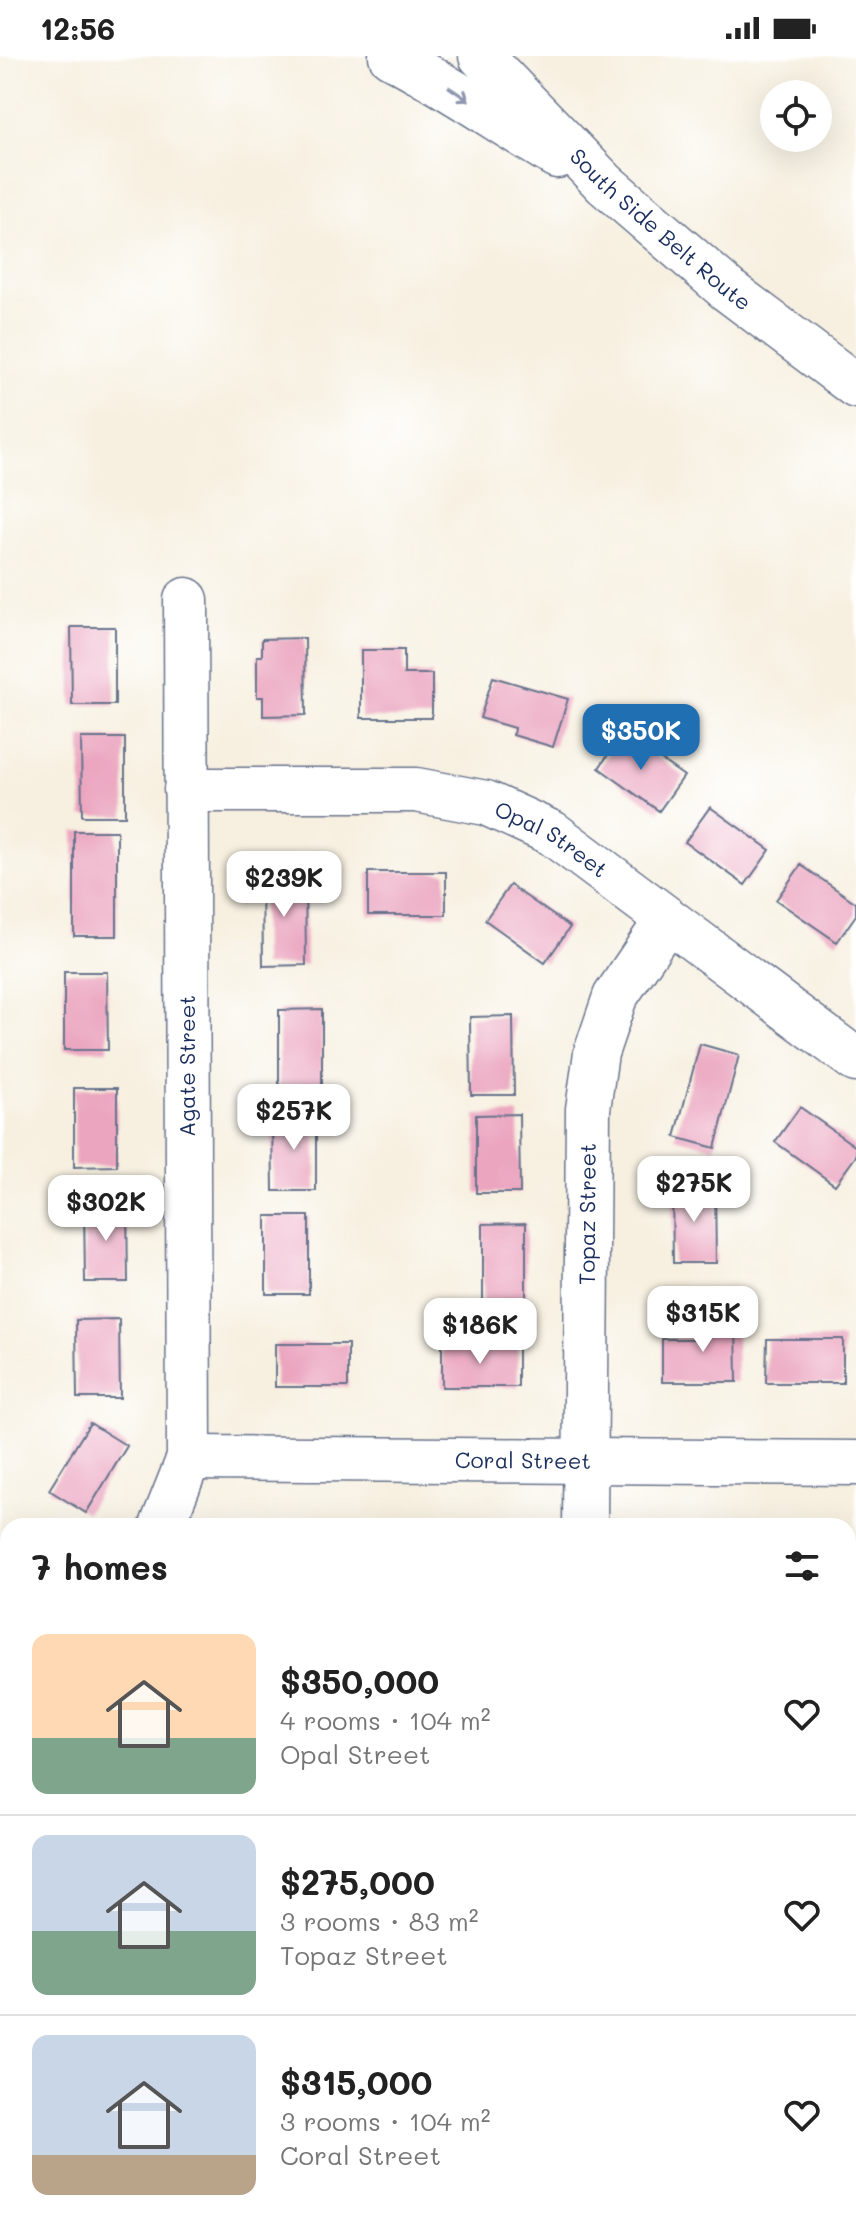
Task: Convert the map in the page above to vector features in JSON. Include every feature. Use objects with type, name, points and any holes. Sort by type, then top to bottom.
[{"type":"street","points":[[391,56],[433,78],[509,128],[605,184]]},
{"type":"street","name":"South Side Belt Route","points":[[481,56],[605,184],[728,290],[856,386]]},
{"type":"street","name":"Agate Street","points":[[165,1518],[189,1458],[186,600]]},
{"type":"street","name":"Opal Street","points":[[186,790],[416,790],[486,803],[552,833],[856,1060]]},
{"type":"street","name":"Topaz Street","points":[[585,1518],[588,1109],[596,1053],[615,997],[667,920]]},
{"type":"street","name":"Coral Street","points":[[189,1458],[856,1463]]},
{"type":"building","points":[[71,627],[115,627],[115,705],[72,705]]},
{"type":"building","points":[[305,638],[306,715],[263,716],[263,697],[257,697],[257,656],[262,656],[262,639]]},
{"type":"building","points":[[361,650],[404,650],[404,674],[432,674],[432,718],[361,718]]},
{"type":"building","points":[[493,677],[568,699],[553,747],[513,735],[514,728],[480,718]]},
{"type":"building","points":[[623,733],[684,776],[659,811],[599,768]]},
{"type":"building","points":[[81,738],[125,738],[125,816],[82,816]]},
{"type":"building","points":[[710,807],[770,850],[745,885],[685,842]]},
{"type":"building","points":[[74,831],[117,831],[117,936],[74,936]]},
{"type":"building","points":[[801,865],[856,903],[856,915],[837,942],[776,900]]},
{"type":"building","points":[[305,872],[306,965],[263,966],[262,873]]},
{"type":"building","points":[[368,872],[446,872],[446,915],[368,915]]},
{"type":"building","points":[[510,885],[570,927],[545,963],[485,920]]},
{"type":"building","points":[[64,972],[107,972],[108,1050],[64,1050]]},
{"type":"building","points":[[322,1009],[322,1088],[279,1088],[279,1010]]},
{"type":"building","points":[[513,1016],[514,1095],[471,1095],[470,1017]]},
{"type":"building","points":[[700,1044],[739,1055],[715,1148],[675,1137]]},
{"type":"building","points":[[74,1088],[117,1088],[117,1166],[74,1167]]},
{"type":"building","points":[[800,1107],[856,1147],[856,1156],[835,1185],[775,1142]]},
{"type":"building","points":[[272,1113],[316,1113],[316,1191],[273,1191]]},
{"type":"building","points":[[519,1114],[520,1193],[476,1193],[476,1115]]},
{"type":"building","points":[[715,1184],[716,1263],[673,1263],[672,1185]]},
{"type":"building","points":[[127,1203],[128,1282],[85,1282],[84,1204]]},
{"type":"building","points":[[266,1216],[309,1216],[309,1294],[266,1294]]},
{"type":"building","points":[[526,1223],[526,1301],[483,1301],[483,1224]]},
{"type":"building","points":[[736,1318],[737,1382],[662,1382],[662,1339],[695,1339],[694,1319]]},
{"type":"building","points":[[119,1319],[120,1398],[77,1398],[76,1320]]},
{"type":"building","points":[[767,1339],[843,1339],[843,1383],[766,1383]]},
{"type":"building","points":[[275,1344],[348,1344],[348,1387],[275,1387]]},
{"type":"building","points":[[442,1344],[518,1344],[518,1387],[442,1387]]},
{"type":"building","points":[[90,1423],[127,1446],[86,1513],[49,1490]]}]
